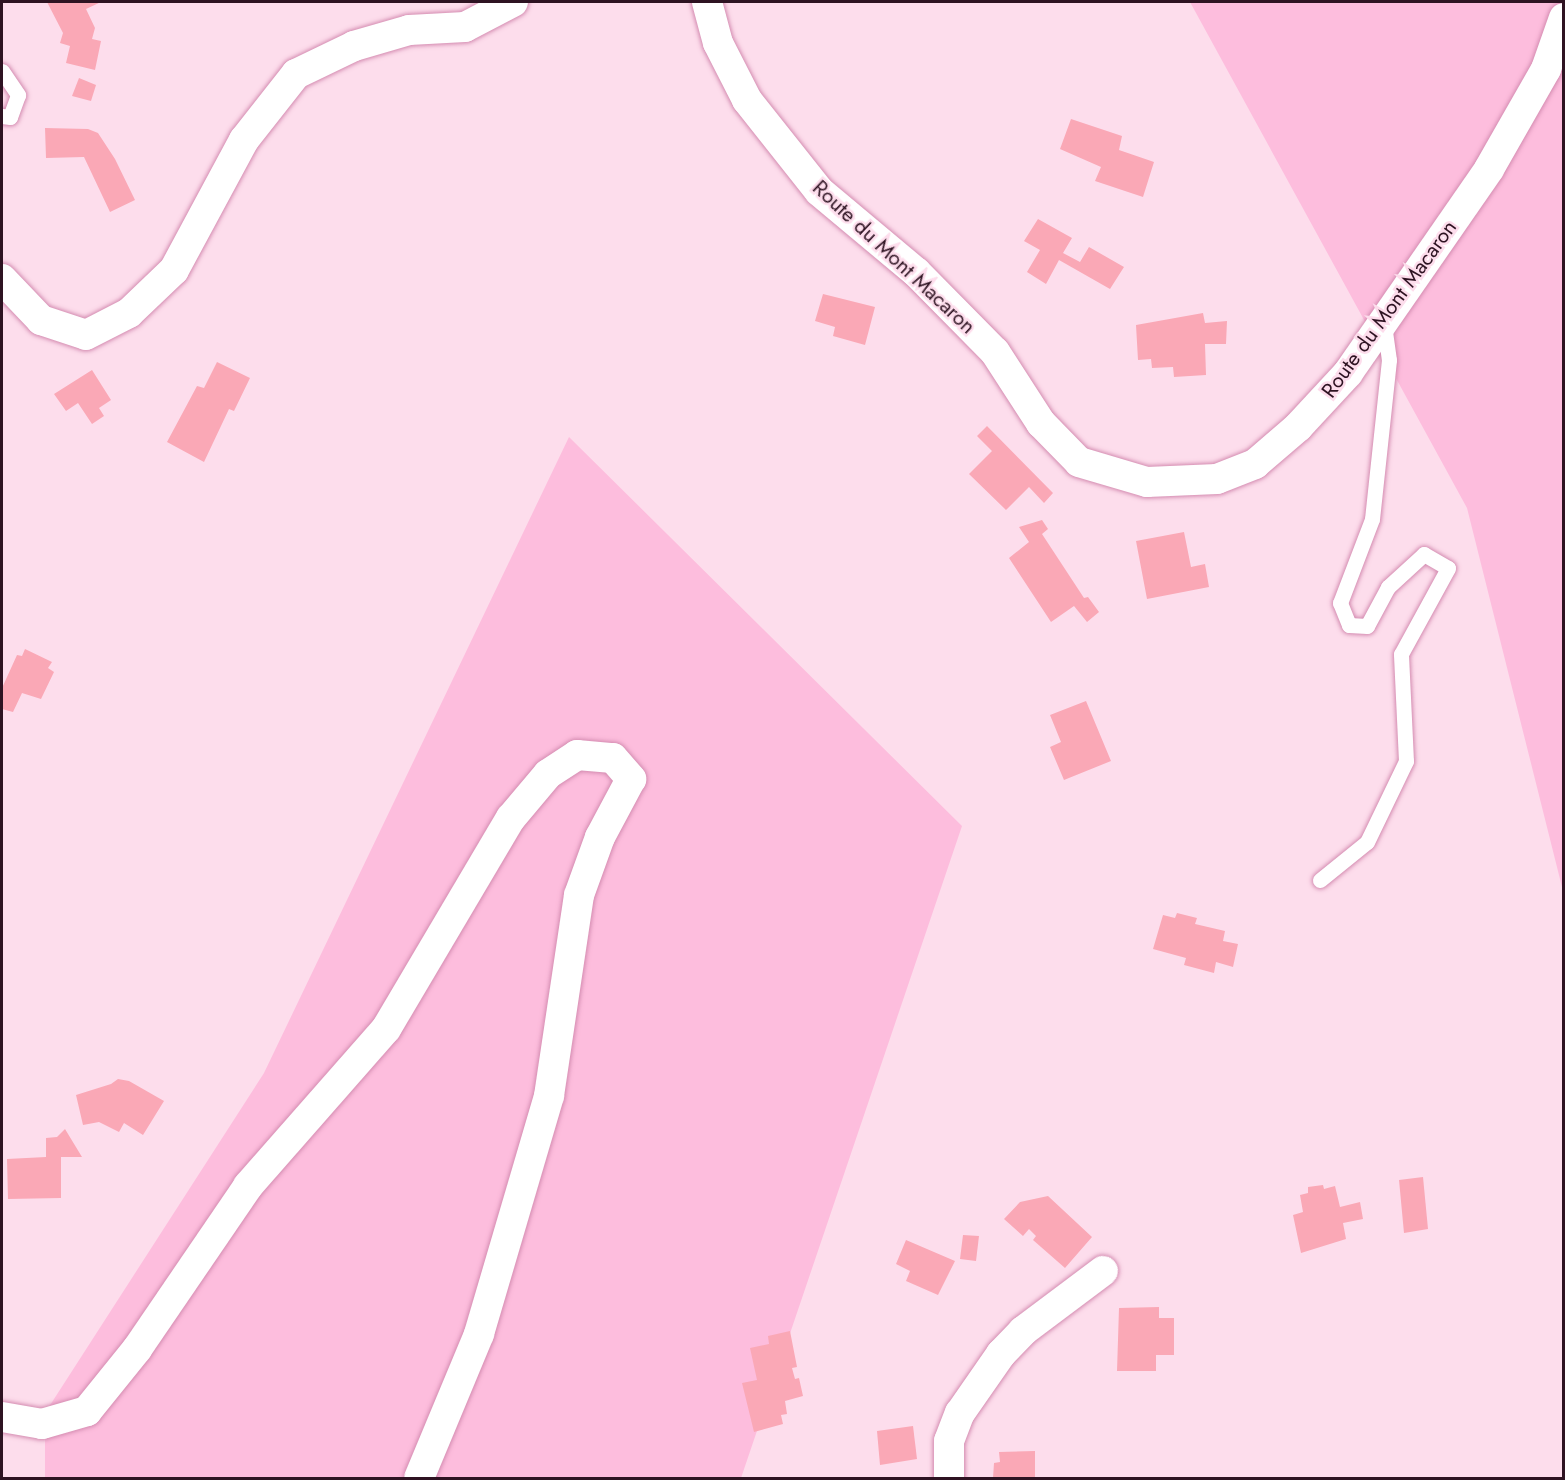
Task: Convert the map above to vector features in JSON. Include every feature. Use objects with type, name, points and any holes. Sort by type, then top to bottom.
[{"type":"street","points":[[2,279],[41,320],[86,335],[129,313],[174,270],[244,140],[296,74],[354,46],[409,30],[465,27],[513,2]]},
{"type":"street","name":"Route du Mont Macaron","points":[[707,2],[718,43],[747,100],[819,191],[916,272],[995,352],[1041,423],[1079,462],[1147,482],[1217,479],[1255,464],[1298,427],[1334,388],[1383,323],[1489,169],[1546,69],[1563,18]]},
{"type":"street","points":[[2,1417],[42,1424],[87,1411],[137,1349],[248,1186],[386,1029],[511,818],[548,774],[577,755],[613,758],[631,779],[600,837],[579,896],[549,1096],[478,1334],[419,1479]]},
{"type":"street","points":[[950,1479],[949,1441],[960,1413],[1001,1354],[1023,1331],[1104,1271]]},
{"type":"lane","points":[[2,71],[18,95],[10,117],[2,116]]},
{"type":"lane","points":[[1320,880],[1367,842],[1406,761],[1401,654],[1448,568],[1424,554],[1388,587],[1367,626],[1349,626],[1340,603],[1372,519],[1389,360],[1383,323]]},
{"type":"shaded area","points":[[1190,2],[1563,2],[1563,891],[1467,508]]},
{"type":"shaded area","points":[[569,437],[962,826],[741,1478],[45,1478],[45,1413],[264,1073]]},
{"type":"building","points":[[47,2],[101,2],[86,9],[95,28],[92,39],[101,41],[95,70],[66,63],[70,46],[60,43],[63,33]]},
{"type":"building","points":[[79,78],[96,85],[91,101],[72,96]]},
{"type":"building","points":[[1071,119],[1122,136],[1119,150],[1154,162],[1143,197],[1095,181],[1101,167],[1060,149]]},
{"type":"building","points":[[45,128],[88,129],[98,133],[115,159],[135,200],[110,212],[84,157],[46,158]]},
{"type":"building","points":[[1038,219],[1072,238],[1063,253],[1080,262],[1089,247],[1124,267],[1110,289],[1059,260],[1046,284],[1027,272],[1040,250],[1024,241]]},
{"type":"building","points":[[823,294],[875,307],[865,345],[833,336],[835,327],[815,321]]},
{"type":"building","points":[[1203,313],[1205,323],[1227,321],[1226,344],[1205,344],[1206,375],[1174,377],[1173,367],[1152,368],[1151,359],[1138,360],[1136,325]]},
{"type":"building","points":[[217,362],[250,378],[234,411],[229,409],[204,462],[167,442],[197,386],[204,388]]},
{"type":"building","points":[[92,370],[111,400],[99,408],[104,416],[92,424],[78,403],[66,411],[54,394]]},
{"type":"building","points":[[987,426],[1053,493],[1044,503],[1029,487],[1006,510],[969,474],[992,451],[977,436]]},
{"type":"building","points":[[1042,520],[1048,529],[1042,534],[1084,598],[1088,597],[1099,612],[1087,622],[1074,606],[1051,622],[1009,558],[1029,542],[1019,527]]},
{"type":"building","points":[[1184,532],[1191,567],[1205,564],[1209,587],[1147,599],[1136,541]]},
{"type":"building","points":[[25,649],[52,662],[48,668],[54,672],[41,699],[22,693],[13,712],[2,709],[2,688],[17,655],[22,656]]},
{"type":"building","points":[[1086,701],[1111,761],[1064,780],[1050,747],[1061,742],[1050,715]]},
{"type":"building","points":[[1177,913],[1197,918],[1195,924],[1225,931],[1223,941],[1238,944],[1233,967],[1216,962],[1214,973],[1184,965],[1186,958],[1153,949],[1163,915],[1175,918]]},
{"type":"building","points":[[118,1079],[129,1081],[164,1101],[143,1135],[124,1123],[119,1132],[99,1122],[83,1125],[76,1095],[111,1084]]},
{"type":"building","points":[[65,1129],[82,1157],[61,1157],[61,1198],[8,1199],[7,1159],[46,1157],[46,1138],[57,1137]]},
{"type":"building","points":[[1423,1177],[1428,1229],[1404,1233],[1399,1180]]},
{"type":"building","points":[[1323,1185],[1324,1189],[1335,1186],[1340,1207],[1360,1202],[1363,1219],[1343,1223],[1346,1239],[1301,1253],[1293,1215],[1303,1212],[1300,1195],[1308,1193],[1308,1187]]},
{"type":"building","points":[[1048,1196],[1092,1237],[1065,1268],[1033,1240],[1036,1236],[1029,1229],[1023,1236],[1004,1219],[1020,1202]]},
{"type":"building","points":[[963,1235],[979,1236],[976,1261],[960,1259]]},
{"type":"building","points":[[906,1240],[955,1261],[938,1295],[906,1281],[910,1271],[896,1264]]},
{"type":"building","points":[[1159,1307],[1159,1318],[1174,1318],[1174,1355],[1156,1355],[1156,1371],[1117,1371],[1119,1308]]},
{"type":"building","points":[[790,1331],[797,1367],[792,1368],[795,1379],[799,1378],[803,1396],[785,1401],[787,1414],[781,1415],[783,1424],[754,1432],[742,1383],[757,1380],[750,1348],[769,1344],[768,1336]]},
{"type":"building","points":[[913,1426],[917,1459],[880,1465],[877,1431]]},
{"type":"building","points":[[1035,1451],[1035,1478],[993,1478],[994,1463],[1000,1462],[999,1452]]}]
